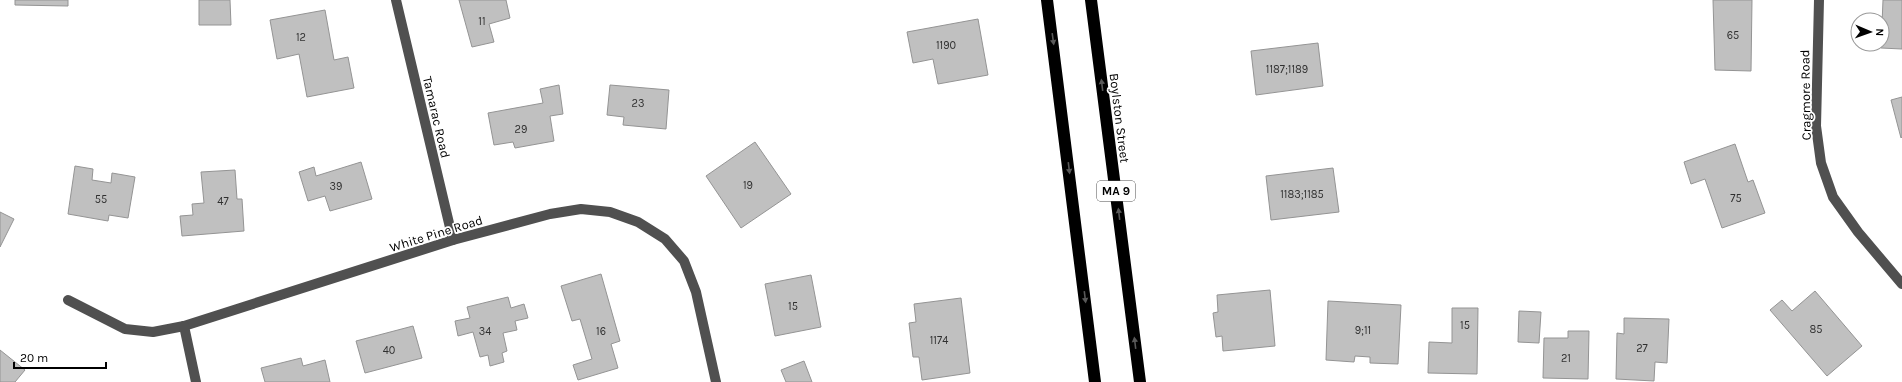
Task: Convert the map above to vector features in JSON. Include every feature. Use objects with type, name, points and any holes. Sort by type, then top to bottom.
[{"type":"highway","points":[[1047,0],[1095,382]]},
{"type":"highway","name":"Boylston Street","points":[[1091,0],[1140,382]]},
{"type":"street","name":"Tamarac Road","points":[[396,0],[453,240]]},
{"type":"street","name":"Cragmore Road","points":[[1818,0],[1816,126],[1821,162],[1833,198],[1858,232],[1902,284]]},
{"type":"street","name":"White Pine Road","points":[[68,300],[125,329],[153,332],[184,326],[453,240],[550,214],[582,209],[610,212],[638,222],[665,239],[684,261],[696,292],[716,382]]},
{"type":"street","points":[[184,326],[196,382]]},
{"type":"building","points":[[15,0],[68,0],[68,6],[15,5]]},
{"type":"building","points":[[199,0],[230,0],[231,25],[199,25]]},
{"type":"building","points":[[459,0],[506,0],[510,18],[489,24],[494,42],[472,47]]},
{"type":"building","points":[[1713,0],[1752,0],[1751,71],[1715,70]]},
{"type":"building","points":[[1883,0],[1902,0],[1902,49],[1890,48],[1890,12],[1882,12]]},
{"type":"building","points":[[325,10],[334,60],[348,57],[354,88],[307,97],[299,54],[277,59],[270,20]]},
{"type":"building","points":[[978,19],[988,75],[938,84],[933,59],[913,63],[907,32]]},
{"type":"building","points":[[1318,43],[1323,86],[1256,95],[1251,51]]},
{"type":"building","points":[[559,85],[563,114],[550,116],[554,141],[515,148],[513,142],[494,145],[488,113],[543,103],[540,89]]},
{"type":"building","points":[[610,85],[669,90],[666,129],[623,125],[624,117],[607,115]]},
{"type":"building","points":[[1902,97],[1902,137],[1901,138],[1891,100]]},
{"type":"building","points":[[755,142],[791,194],[741,228],[706,176]]},
{"type":"building","points":[[1735,144],[1748,182],[1753,180],[1765,213],[1722,228],[1705,179],[1691,184],[1684,162]]},
{"type":"building","points":[[361,162],[372,199],[330,211],[325,196],[308,201],[299,172],[314,167],[316,176]]},
{"type":"building","points":[[75,166],[93,169],[92,180],[111,183],[112,173],[135,177],[128,218],[109,215],[108,221],[68,214]]},
{"type":"building","points":[[1333,168],[1339,212],[1271,220],[1266,176]]},
{"type":"building","points":[[235,170],[237,199],[242,199],[244,231],[182,236],[180,216],[193,215],[192,204],[204,203],[201,172]]},
{"type":"building","points":[[0,212],[14,219],[0,247]]},
{"type":"building","points":[[601,274],[620,341],[611,344],[618,368],[578,380],[573,365],[592,359],[580,319],[572,321],[561,286]]},
{"type":"building","points":[[811,275],[821,327],[775,336],[765,284]]},
{"type":"building","points":[[1270,290],[1275,346],[1223,351],[1222,336],[1216,337],[1213,313],[1218,312],[1217,295]]},
{"type":"building","points":[[1815,291],[1862,346],[1827,376],[1770,310],[1782,300],[1792,311]]},
{"type":"building","points":[[508,297],[511,308],[524,304],[528,318],[515,321],[517,330],[503,333],[507,351],[502,353],[504,362],[490,366],[488,355],[480,357],[473,332],[458,336],[455,321],[470,318],[467,307]]},
{"type":"building","points":[[961,298],[970,373],[922,380],[919,357],[913,357],[909,323],[916,322],[914,304]]},
{"type":"building","points":[[1328,301],[1401,305],[1398,364],[1370,363],[1370,357],[1355,356],[1354,362],[1326,360]]},
{"type":"building","points":[[1452,308],[1478,308],[1477,374],[1428,373],[1429,342],[1452,343]]},
{"type":"building","points":[[1519,311],[1541,312],[1539,343],[1518,342]]},
{"type":"building","points":[[1624,318],[1669,319],[1667,363],[1655,362],[1654,381],[1616,379],[1617,333],[1624,334]]},
{"type":"building","points":[[413,326],[422,358],[365,373],[356,341]]},
{"type":"building","points":[[1568,331],[1589,331],[1588,379],[1543,378],[1544,338],[1568,338]]},
{"type":"building","points":[[0,350],[25,370],[15,382],[0,382]]},
{"type":"building","points":[[301,358],[303,366],[325,360],[330,382],[265,382],[261,368]]},
{"type":"building","points":[[804,361],[812,382],[786,382],[781,370]]}]
